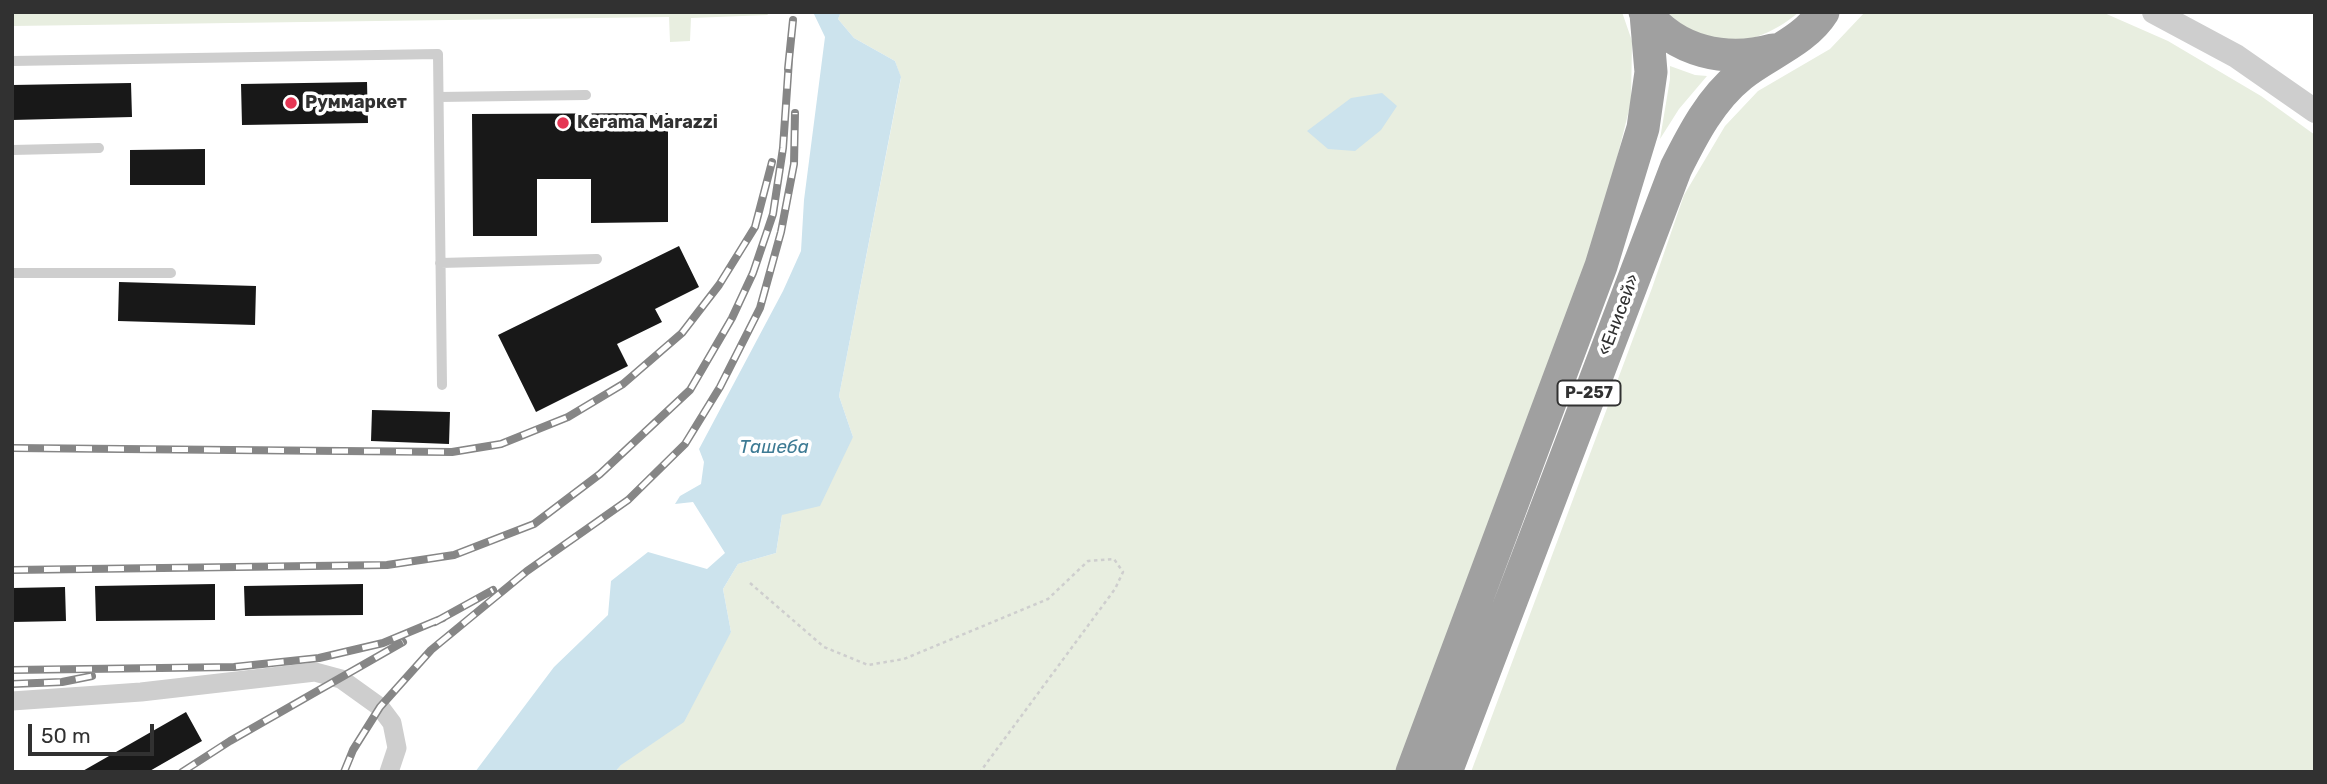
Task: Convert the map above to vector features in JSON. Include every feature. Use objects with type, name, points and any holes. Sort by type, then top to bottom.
[{"type":"highway","name":"«Енисей»","points":[[1645,13],[1662,32],[1704,52],[1752,56],[1782,48]]},
{"type":"highway","name":"«Енисей»","points":[[1412,772],[1601,266],[1643,128],[1651,72],[1645,13]]},
{"type":"highway","name":"«Енисей»","points":[[1446,772],[1676,168],[1704,117],[1720,96],[1741,75],[1802,34],[1823,14]]},
{"type":"street","points":[[2154,12],[2236,56],[2315,111]]},
{"type":"street","points":[[12,701],[141,692],[315,672],[341,679],[380,707],[392,723],[397,748],[389,772]]},
{"type":"lane","points":[[12,61],[438,54],[442,385]]},
{"type":"lane","points":[[439,97],[586,95]]},
{"type":"lane","points":[[12,150],[99,148]]},
{"type":"lane","points":[[440,263],[597,259]]},
{"type":"lane","points":[[12,273],[171,273]]},
{"type":"path","points":[[750,583],[824,647],[868,665],[904,659],[1048,598],[1088,561],[1115,559],[1123,572],[1115,589],[980,772]]},
{"type":"shaded area","points":[[12,12],[766,12],[768,15],[691,18],[690,41],[670,42],[669,17],[12,26]]},
{"type":"shaded area","points":[[841,12],[1622,12],[1632,41],[1631,102],[1615,166],[1587,260],[1396,772],[615,772],[731,632],[723,589],[738,564],[776,553],[782,515],[853,437],[839,396],[901,78],[895,61],[854,38],[838,19]]},
{"type":"shaded area","points":[[1667,12],[1799,12],[1762,35],[1722,41],[1693,32]]},
{"type":"shaded area","points":[[1865,12],[2102,12],[2168,41],[2261,96],[2315,135],[2315,772],[1471,772],[1652,288],[1684,195],[1725,126],[1758,91],[1830,49]]},
{"type":"shaded area","points":[[1670,66],[1695,75],[1707,76],[1679,109],[1660,139],[1670,79]]},
{"type":"water","name":"Ташеба","points":[[813,12],[841,12],[838,19],[854,38],[895,61],[901,77],[839,396],[853,437],[820,506],[782,515],[776,553],[738,564],[723,589],[731,632],[684,722],[621,765],[615,772],[475,772],[554,667],[608,615],[611,581],[648,552],[707,569],[725,553],[693,502],[675,504],[680,496],[701,484],[704,462],[699,449],[783,291],[801,251],[804,200],[825,37]]},
{"type":"water","points":[[1382,93],[1397,106],[1381,130],[1355,151],[1328,149],[1307,131],[1351,98]]},
{"type":"building","points":[[367,82],[368,123],[242,125],[241,84]]},
{"type":"building","points":[[131,83],[132,117],[12,120],[12,85]]},
{"type":"building","points":[[668,113],[668,222],[591,223],[591,179],[537,179],[537,236],[473,236],[472,114]]},
{"type":"building","points":[[205,149],[205,185],[130,185],[130,150]]},
{"type":"building","points":[[679,246],[699,287],[655,309],[662,322],[617,344],[628,366],[536,412],[498,335]]},
{"type":"building","points":[[119,282],[256,286],[255,325],[118,321]]},
{"type":"building","points":[[372,410],[450,412],[449,444],[371,441]]},
{"type":"building","points":[[215,584],[215,620],[96,621],[95,586]]},
{"type":"building","points":[[363,584],[363,615],[245,616],[244,586]]},
{"type":"building","points":[[65,587],[66,621],[12,622],[12,588]]},
{"type":"building","points":[[186,712],[202,741],[148,772],[81,772]]},
{"type":"railway","points":[[788,69],[793,20]]},
{"type":"railway","points":[[12,570],[387,565],[454,555],[534,524],[600,474],[690,390],[732,318],[753,273],[773,214],[783,148],[789,60]]},
{"type":"railway","points":[[344,772],[353,750],[380,707],[431,650],[527,571],[628,500],[685,444],[720,387],[760,308],[781,232],[794,164],[795,113]]},
{"type":"railway","points":[[12,448],[452,452],[501,444],[568,417],[623,384],[682,333],[719,285],[755,227],[772,162]]},
{"type":"railway","points":[[435,622],[493,590]]},
{"type":"railway","points":[[12,670],[234,667],[319,658],[383,643],[443,618]]},
{"type":"railway","points":[[182,772],[230,741],[403,642]]},
{"type":"railway","points":[[12,684],[62,682],[92,676]]},
{"type":"place","name":"Руммаркет","points":[[291,103]]},
{"type":"place","name":"Kerama Marazzi","points":[[563,123]]}]
